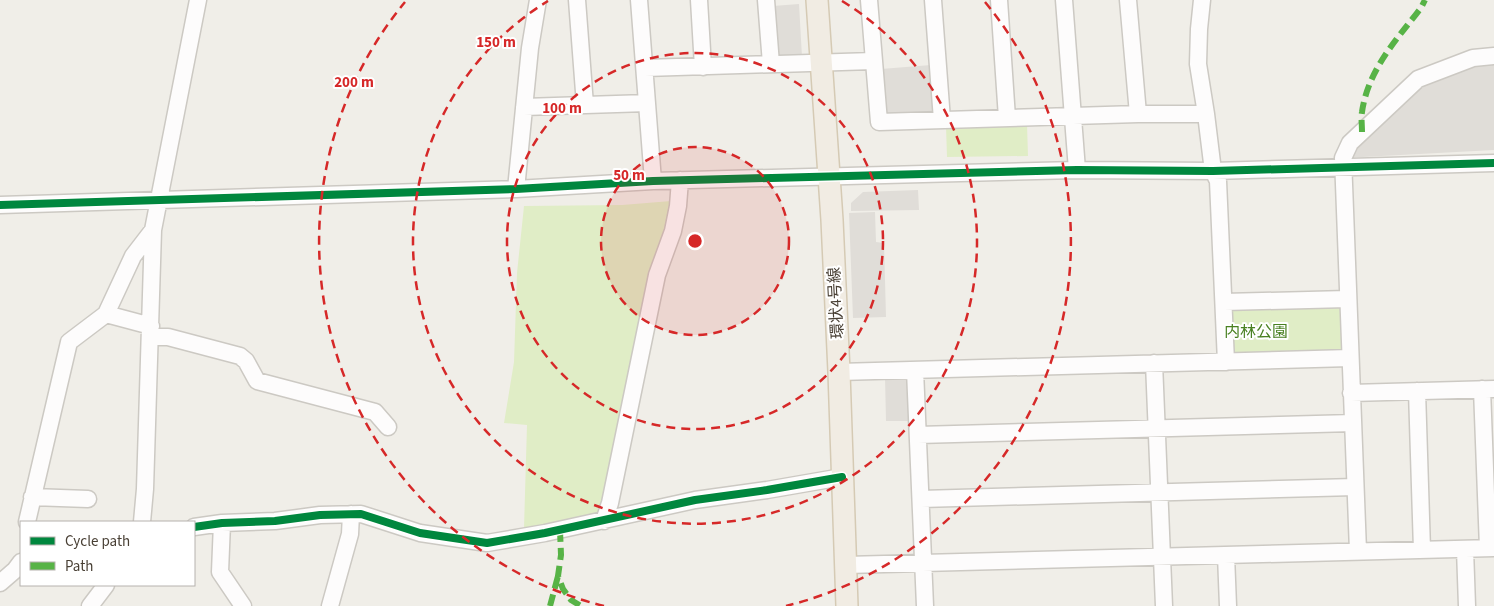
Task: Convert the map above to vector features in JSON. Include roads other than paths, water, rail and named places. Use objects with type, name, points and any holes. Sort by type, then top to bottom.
[{"type":"main road","name":"環状4号線","points":[[817,0],[830,176],[839,372],[846,606]]},
{"type":"street","points":[[142,521],[145,488],[154,230],[198,0]]},
{"type":"street","points":[[516,189],[530,48],[538,0]]},
{"type":"street","points":[[577,0],[585,105]]},
{"type":"street","points":[[639,0],[653,181]]},
{"type":"street","points":[[698,0],[703,66]]},
{"type":"street","points":[[766,0],[771,64]]},
{"type":"street","points":[[869,0],[879,122],[1138,114],[1206,114]]},
{"type":"street","points":[[933,0],[942,120]]},
{"type":"street","points":[[999,0],[1007,118]]},
{"type":"street","points":[[1064,0],[1077,170]]},
{"type":"street","points":[[1128,0],[1138,114]]},
{"type":"street","points":[[1202,0],[1198,64],[1213,171],[1218,181],[1226,362]]},
{"type":"street","points":[[1358,552],[1342,158],[1350,143],[1418,80],[1473,58],[1494,56]]},
{"type":"street","points":[[644,68],[873,61]]},
{"type":"street","points":[[524,107],[647,103]]},
{"type":"street","points":[[0,205],[516,189],[680,180],[1077,170],[1213,171],[1494,163]]},
{"type":"street","points":[[604,521],[610,503],[657,275],[673,231],[678,206],[680,180]]},
{"type":"street","points":[[27,521],[69,342],[106,314],[133,256],[154,230]]},
{"type":"street","points":[[1224,302],[1348,299]]},
{"type":"street","points":[[106,314],[168,337],[240,356],[246,361],[256,381],[375,412],[388,427]]},
{"type":"street","points":[[839,372],[1350,358]]},
{"type":"street","points":[[1154,363],[1164,606]]},
{"type":"street","points":[[915,370],[925,606]]},
{"type":"street","points":[[846,566],[1491,548],[1488,389],[1351,393]]},
{"type":"street","points":[[1417,391],[1422,550]]},
{"type":"street","points":[[918,435],[1353,423]]},
{"type":"street","points":[[195,527],[222,522],[275,521],[320,515],[361,514],[420,533],[487,543],[604,521],[695,500],[842,478]]},
{"type":"street","points":[[921,499],[1355,487]]},
{"type":"street","points":[[32,497],[88,498]]},
{"type":"street","points":[[330,606],[350,534],[351,514]]},
{"type":"street","points":[[222,522],[220,572],[243,606]]},
{"type":"street","points":[[1465,549],[1467,606]]},
{"type":"street","points":[[1226,555],[1228,606]]},
{"type":"street","points":[[0,563],[18,566]]},
{"type":"street","points":[[0,583],[18,566]]},
{"type":"street","points":[[90,606],[105,586]]},
{"type":"park label","name":"内林公園","points":[[1256,332]]}]
